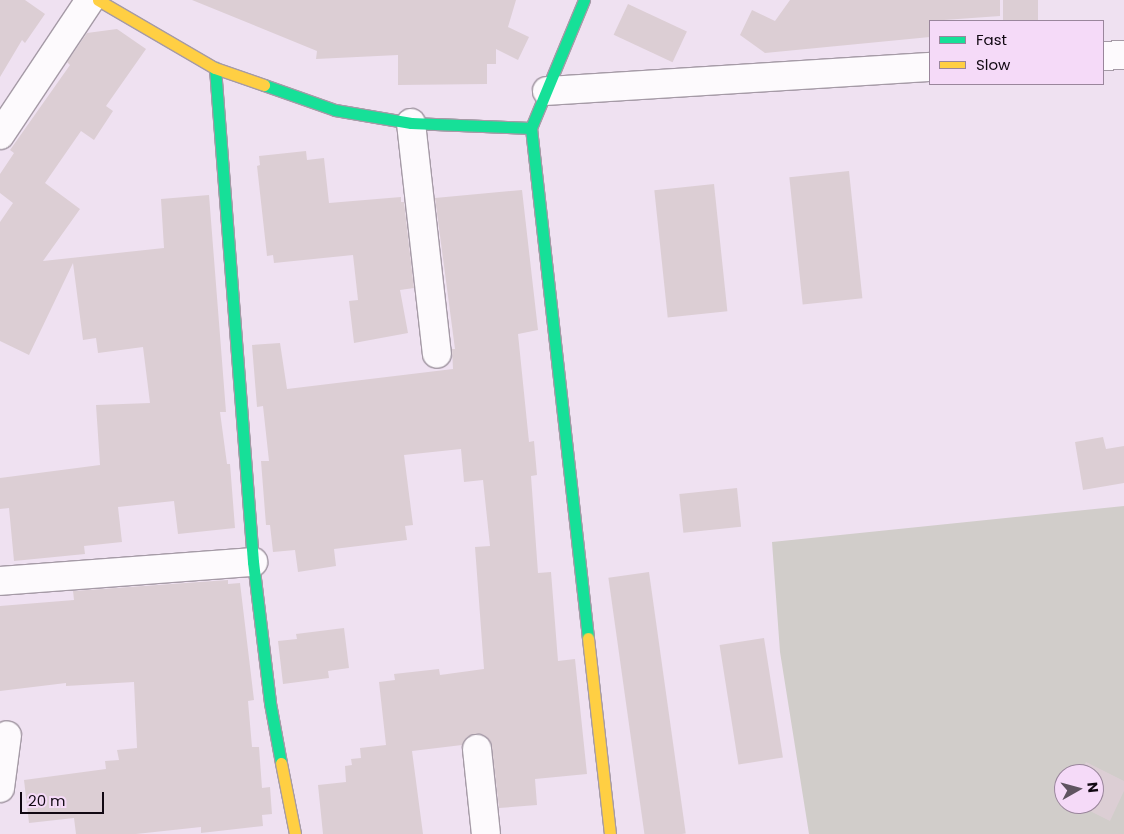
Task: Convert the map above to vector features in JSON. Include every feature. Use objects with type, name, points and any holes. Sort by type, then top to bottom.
[{"type":"street","points":[[0,135],[90,0]]},
{"type":"street","points":[[98,0],[215,68],[336,110],[411,123],[531,128]]},
{"type":"street","points":[[584,0],[531,128],[610,834]]},
{"type":"street","points":[[1104,56],[1124,55]]},
{"type":"street","points":[[547,90],[929,67]]},
{"type":"street","points":[[215,68],[253,562],[270,703],[294,834]]},
{"type":"street","points":[[411,123],[438,354]]},
{"type":"street","points":[[0,581],[253,562]]},
{"type":"street","points":[[0,788],[7,735]]},
{"type":"street","points":[[478,749],[486,834]]},
{"type":"shaded area","points":[[1124,506],[1124,834],[809,834],[780,652],[772,542]]},
{"type":"building","points":[[0,0],[25,0],[45,14],[25,43],[22,40],[0,77]]},
{"type":"building","points":[[192,0],[516,0],[508,27],[529,37],[518,60],[496,49],[496,64],[487,64],[487,84],[398,85],[398,55],[316,59],[317,51]]},
{"type":"building","points":[[790,0],[1000,0],[1000,16],[929,20],[929,37],[765,53],[740,35],[752,10],[775,21]]},
{"type":"building","points":[[1003,0],[1038,0],[1038,20],[1003,20]]},
{"type":"building","points":[[628,4],[687,31],[673,62],[614,35]]},
{"type":"building","points":[[117,29],[146,49],[106,106],[113,111],[94,140],[81,131],[45,183],[80,209],[43,261],[164,248],[161,199],[209,195],[226,412],[220,412],[227,464],[230,464],[235,528],[178,534],[174,501],[118,507],[122,542],[84,546],[85,554],[14,561],[9,508],[0,509],[0,478],[100,465],[96,405],[150,403],[143,347],[98,353],[96,338],[83,340],[73,263],[29,355],[0,341],[0,222],[13,203],[0,193],[0,174],[14,153],[10,150],[70,65],[67,62],[87,33]]},
{"type":"building","points":[[306,151],[307,160],[324,158],[329,203],[401,197],[401,202],[404,202],[414,288],[400,290],[408,333],[354,343],[349,301],[358,300],[353,255],[274,263],[273,255],[267,256],[257,166],[260,165],[259,156]]},
{"type":"building","points":[[849,171],[862,298],[803,305],[789,177]]},
{"type":"building","points":[[714,184],[727,311],[668,318],[654,190]]},
{"type":"building","points":[[522,190],[538,330],[518,334],[529,442],[534,441],[537,475],[531,476],[538,573],[551,572],[558,661],[575,659],[587,774],[535,779],[537,805],[499,808],[492,747],[484,735],[475,734],[467,737],[462,745],[412,751],[423,834],[323,834],[318,785],[346,782],[345,766],[352,765],[351,759],[361,758],[360,748],[386,745],[379,682],[395,680],[394,674],[439,669],[440,675],[484,669],[475,547],[490,546],[483,480],[464,482],[461,449],[404,455],[413,525],[405,526],[407,540],[334,549],[336,566],[298,572],[295,550],[273,552],[270,525],[266,525],[261,461],[269,461],[263,406],[257,407],[252,345],[280,343],[287,389],[453,369],[452,349],[455,349],[435,198]]},
{"type":"building","points":[[1103,437],[1106,449],[1124,446],[1124,483],[1083,490],[1075,442]]},
{"type":"building","points":[[737,488],[741,527],[683,533],[679,494]]},
{"type":"building","points":[[649,572],[686,833],[644,834],[608,578]]},
{"type":"building","points":[[228,580],[228,584],[240,583],[254,700],[248,701],[252,747],[259,747],[262,788],[270,787],[272,814],[262,815],[263,826],[201,833],[201,827],[136,834],[76,834],[74,818],[29,823],[24,780],[106,769],[105,761],[119,760],[117,750],[137,748],[134,682],[66,686],[66,683],[0,691],[0,606],[74,600],[73,591]]},
{"type":"building","points":[[344,628],[349,668],[328,671],[329,678],[283,684],[278,641],[297,639],[296,634]]},
{"type":"building","points":[[764,638],[783,758],[738,765],[720,645]]},
{"type":"building","points":[[1104,771],[1124,781],[1124,791],[1110,821],[1096,814],[1104,814]]},
{"type":"traffic: fast","points":[[584,0],[531,128],[588,638]]},
{"type":"traffic: fast","points":[[215,68],[253,562],[270,703],[281,763]]},
{"type":"traffic: fast","points":[[264,85],[335,110],[411,123],[531,128]]},
{"type":"traffic: slow","points":[[98,0],[215,68],[264,85]]},
{"type":"traffic: slow","points":[[588,638],[610,834]]},
{"type":"traffic: slow","points":[[281,763],[295,834]]}]
